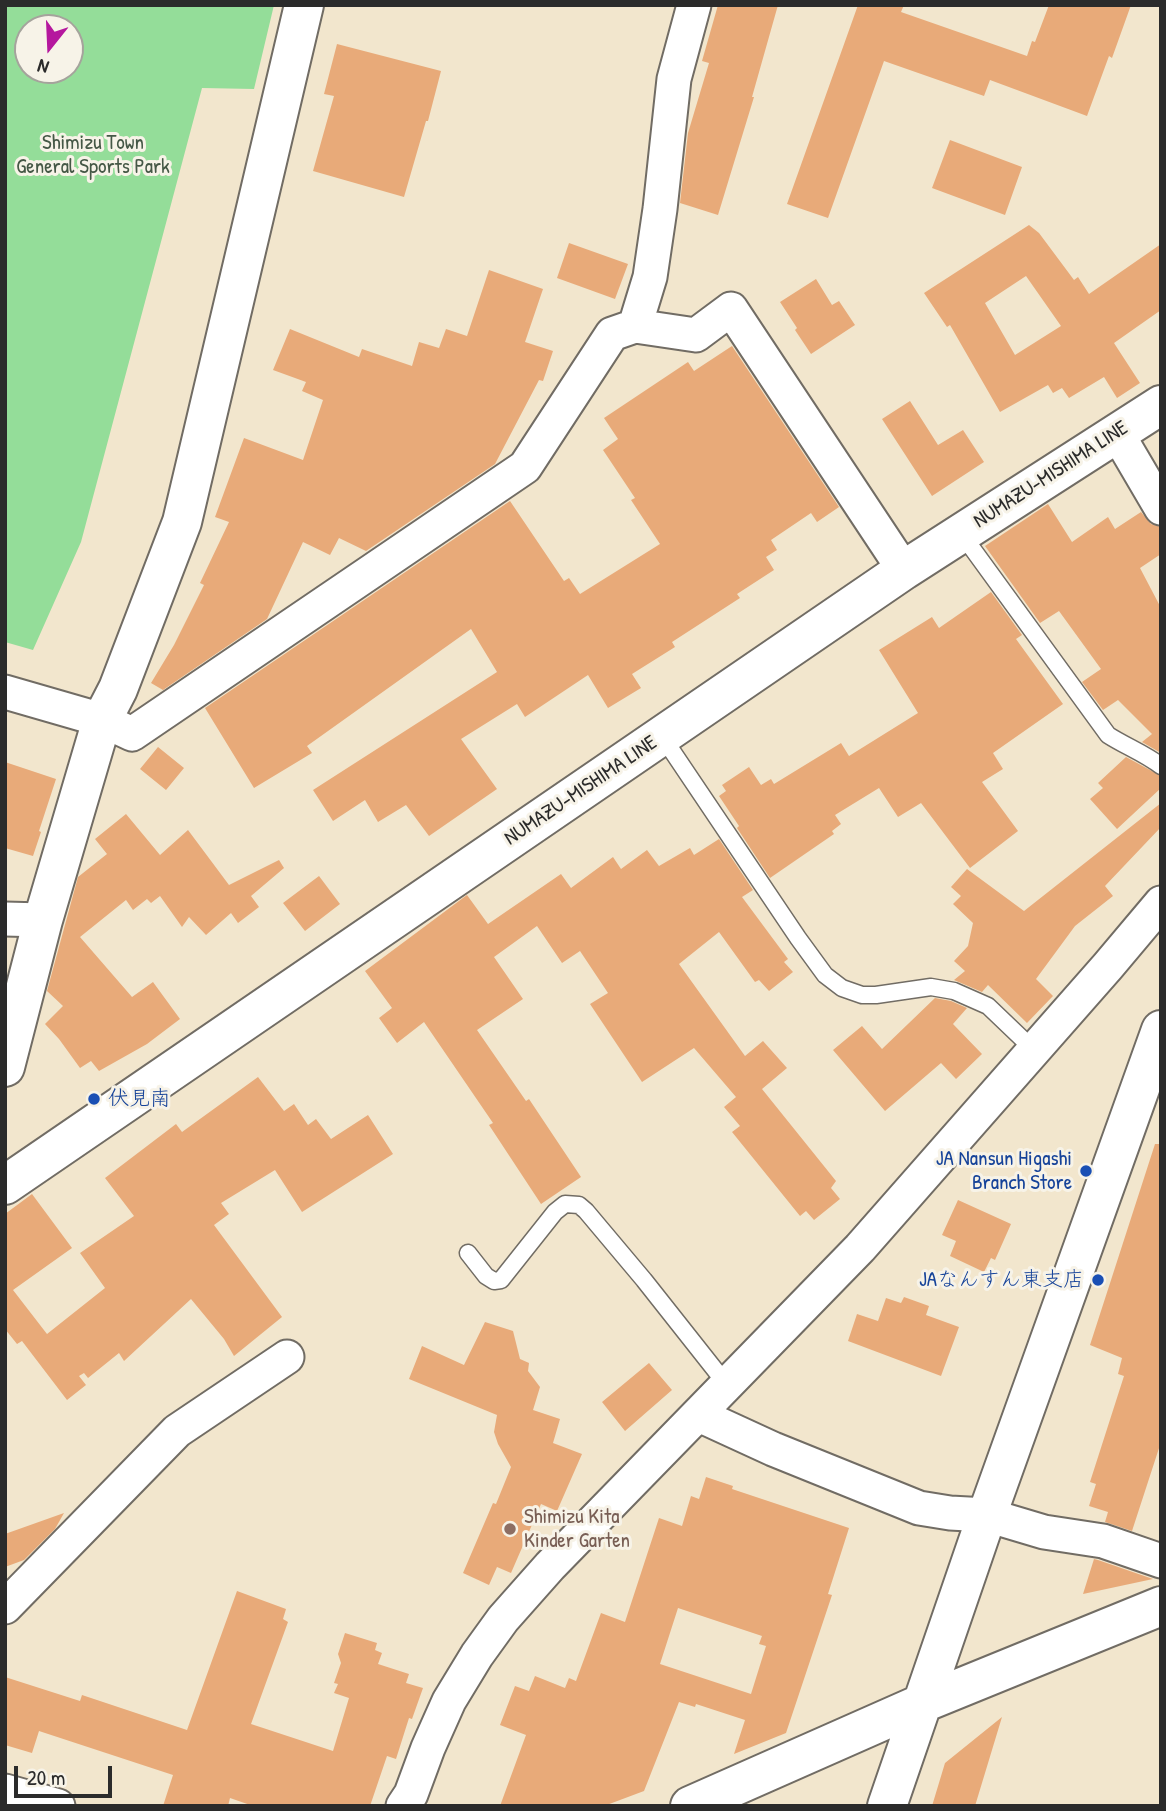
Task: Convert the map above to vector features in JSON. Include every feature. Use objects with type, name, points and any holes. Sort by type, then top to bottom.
[{"type":"street","points":[[5,1067],[43,919],[102,720],[118,689],[182,522],[304,5]]},
{"type":"street","points":[[635,326],[650,277],[674,79],[694,5]]},
{"type":"street","points":[[5,692],[102,720],[132,734],[525,467],[612,334],[635,326],[696,335],[731,309],[904,570]]},
{"type":"street","name":"NUMAZU-MISHIMA LINE","points":[[5,1185],[904,570],[1161,405]]},
{"type":"street","points":[[1117,433],[1161,508]]},
{"type":"street","points":[[403,1806],[411,1794],[449,1702],[477,1655],[503,1619],[550,1566],[860,1248],[1161,903]]},
{"type":"street","points":[[5,919],[43,919]]},
{"type":"street","points":[[887,1806],[987,1515],[1161,1030]]},
{"type":"street","points":[[5,1606],[177,1431],[286,1357]]},
{"type":"street","points":[[699,1415],[773,1449],[919,1508],[987,1515],[1044,1532],[1103,1541],[1161,1561]]},
{"type":"street","points":[[690,1806],[923,1703],[1161,1606]]},
{"type":"street","points":[[5,1791],[58,1806]]},
{"type":"lane","points":[[961,533],[1108,735],[1122,745],[1145,754],[1161,766]]},
{"type":"lane","points":[[662,736],[825,975],[842,988],[862,995],[930,987],[954,991],[988,1006],[1034,1050]]},
{"type":"lane","points":[[468,1253],[486,1276],[494,1281],[501,1280],[555,1212],[565,1204],[579,1205],[644,1280],[727,1385]]},
{"type":"green space","name":"Shimizu Town General Sports Park","points":[[5,5],[274,5],[254,89],[202,88],[81,542],[33,650],[5,642]]},
{"type":"building","points":[[718,5],[778,5],[754,97],[718,215],[680,203],[688,133],[709,63],[702,61]]},
{"type":"building","points":[[858,5],[904,5],[901,12],[1027,56],[1049,5],[1131,5],[1087,116],[990,80],[984,96],[884,61],[828,218],[787,204]]},
{"type":"building","points":[[337,44],[441,71],[404,197],[313,171],[334,96],[324,94]]},
{"type":"building","points":[[950,140],[1022,167],[1005,215],[932,188]]},
{"type":"building","points":[[1029,225],[1039,233],[1074,280],[1078,277],[1089,294],[1161,244],[1161,310],[1114,343],[1140,383],[1117,398],[1104,377],[1069,398],[1062,388],[1053,393],[1048,385],[1000,412],[950,325],[947,327],[924,293]],"holes":[[[1026,276],[1061,326],[1015,355],[985,303]]]},
{"type":"building","points":[[569,243],[628,264],[615,299],[557,278]]},
{"type":"building","points":[[489,270],[543,289],[525,342],[553,351],[543,381],[539,380],[495,464],[366,551],[339,538],[330,555],[303,542],[267,619],[163,690],[151,683],[174,645],[204,585],[200,583],[229,522],[215,517],[244,438],[303,460],[323,400],[302,391],[306,382],[273,370],[290,329],[359,357],[362,349],[412,366],[419,342],[439,348],[446,329],[467,336]]},
{"type":"building","points":[[816,279],[832,305],[839,301],[855,325],[811,354],[780,302]]},
{"type":"building","points":[[732,346],[839,507],[817,522],[811,513],[771,540],[777,550],[766,557],[774,570],[737,594],[740,598],[672,642],[675,647],[632,674],[641,688],[608,708],[588,675],[525,717],[517,704],[461,739],[497,789],[429,836],[406,805],[378,822],[365,800],[333,821],[313,790],[497,672],[471,629],[307,746],[312,753],[254,788],[205,708],[510,501],[564,581],[569,578],[580,594],[660,544],[631,500],[635,498],[603,450],[618,439],[604,418],[688,362],[694,371]]},
{"type":"building","points":[[910,401],[938,445],[963,430],[984,462],[932,496],[882,419]]},
{"type":"building","points":[[1048,504],[1072,542],[1108,517],[1115,529],[1141,512],[1151,524],[1161,527],[1161,554],[1140,568],[1161,608],[1161,753],[1142,742],[1152,734],[1118,700],[1103,710],[1082,682],[1101,669],[1059,611],[1040,623],[985,546]]},
{"type":"building","points":[[991,592],[1022,635],[1016,639],[1063,704],[993,753],[1003,769],[982,782],[1018,831],[970,868],[921,803],[898,817],[879,788],[835,815],[841,824],[832,831],[834,834],[770,878],[719,796],[726,791],[722,785],[749,767],[761,785],[771,779],[774,784],[841,743],[849,756],[918,713],[879,650],[932,617],[939,628]]},
{"type":"building","points":[[158,747],[184,768],[166,790],[140,769]]},
{"type":"building","points":[[1126,757],[1161,776],[1161,788],[1117,829],[1090,799],[1103,788],[1098,783]]},
{"type":"building","points":[[5,762],[56,779],[33,856],[5,848]]},
{"type":"building","points":[[1161,803],[1161,827],[1105,886],[1113,896],[1075,926],[1036,979],[1053,996],[1027,1023],[988,985],[982,992],[954,980],[965,971],[954,961],[968,946],[973,923],[953,904],[961,896],[951,887],[967,869],[1024,911]]},
{"type":"building","points":[[126,814],[160,855],[188,830],[229,885],[279,860],[284,868],[251,896],[259,907],[238,923],[231,913],[206,935],[189,917],[182,927],[160,896],[151,903],[147,899],[133,910],[126,900],[80,937],[132,997],[153,982],[180,1019],[147,1044],[99,1071],[91,1061],[80,1068],[45,1024],[63,1006],[47,991],[78,877],[107,854],[95,839]]},
{"type":"building","points":[[719,839],[753,890],[742,897],[788,959],[784,962],[793,972],[769,991],[759,980],[755,982],[719,932],[679,964],[745,1056],[763,1041],[787,1068],[762,1089],[836,1181],[831,1188],[840,1199],[814,1220],[806,1211],[800,1216],[732,1132],[740,1126],[724,1107],[736,1097],[694,1048],[642,1082],[590,1004],[608,993],[580,951],[562,963],[537,926],[494,957],[523,999],[477,1030],[526,1101],[529,1099],[581,1177],[541,1204],[489,1125],[493,1123],[424,1022],[397,1043],[379,1018],[392,1008],[365,971],[467,895],[488,924],[561,874],[571,888],[613,857],[621,869],[647,850],[659,866],[690,848],[694,855]]},
{"type":"building","points":[[319,876],[340,904],[305,931],[283,903]]},
{"type":"building","points":[[935,998],[967,1008],[953,1024],[982,1054],[956,1079],[941,1063],[885,1111],[833,1050],[862,1026],[882,1049]]},
{"type":"building","points":[[258,1077],[284,1111],[294,1104],[308,1125],[316,1119],[331,1139],[368,1115],[393,1154],[302,1212],[275,1170],[221,1203],[229,1214],[214,1225],[282,1317],[234,1356],[224,1339],[191,1299],[124,1361],[119,1353],[88,1378],[84,1373],[79,1376],[86,1385],[67,1400],[22,1341],[17,1344],[5,1329],[5,1214],[32,1194],[72,1248],[13,1290],[47,1334],[105,1288],[80,1253],[134,1216],[105,1178],[176,1124],[182,1132]]},
{"type":"building","points":[[1155,1144],[1161,1144],[1161,1442],[1132,1531],[1105,1522],[1108,1512],[1089,1506],[1096,1484],[1090,1482],[1124,1376],[1118,1374],[1122,1358],[1090,1345]]},
{"type":"building","points":[[958,1200],[1011,1224],[995,1260],[991,1258],[984,1272],[950,1256],[956,1241],[942,1235]]},
{"type":"building","points":[[904,1297],[929,1306],[926,1315],[959,1327],[941,1376],[848,1341],[857,1314],[878,1321],[886,1298],[901,1303]]},
{"type":"building","points":[[485,1322],[513,1331],[520,1359],[529,1363],[528,1371],[540,1387],[533,1410],[560,1419],[553,1443],[582,1454],[557,1511],[541,1504],[511,1573],[497,1567],[489,1585],[463,1573],[511,1467],[494,1432],[497,1415],[409,1379],[422,1346],[464,1365]]},
{"type":"building","points":[[649,1363],[672,1390],[625,1431],[602,1402]]},
{"type":"building","points":[[706,1477],[733,1486],[732,1489],[849,1528],[828,1594],[832,1595],[786,1733],[734,1754],[745,1720],[696,1704],[695,1707],[679,1702],[644,1791],[604,1806],[500,1806],[526,1735],[500,1725],[515,1686],[529,1691],[535,1676],[565,1688],[569,1678],[576,1681],[601,1613],[625,1622],[659,1518],[682,1526],[691,1496],[699,1499]],"holes":[[[678,1608],[762,1636],[759,1644],[766,1646],[751,1694],[660,1664]]]},
{"type":"building","points":[[64,1513],[55,1529],[24,1560],[5,1567],[5,1534]]},
{"type":"building","points":[[1094,1559],[1098,1560],[1153,1579],[1083,1594]]},
{"type":"building","points":[[237,1591],[286,1609],[283,1619],[288,1622],[251,1724],[333,1751],[349,1698],[334,1693],[338,1684],[334,1683],[341,1663],[338,1654],[345,1633],[377,1643],[375,1650],[382,1653],[378,1664],[409,1674],[406,1683],[423,1688],[412,1719],[409,1718],[396,1759],[387,1756],[370,1806],[253,1806],[230,1798],[228,1806],[163,1806],[173,1775],[39,1731],[32,1753],[5,1745],[5,1677],[80,1701],[82,1695],[187,1730]]},
{"type":"building","points":[[1002,1717],[975,1806],[932,1806],[945,1763]]},
{"type":"place","name":"伏見南","points":[[94,1099]]},
{"type":"place","name":"JA Nansun Higashi Branch Store","points":[[1086,1171]]},
{"type":"place","name":"JAなんすん東支店","points":[[1098,1280]]},
{"type":"place","name":"Shimizu Kita Kinder Garten","points":[[510,1529]]}]
